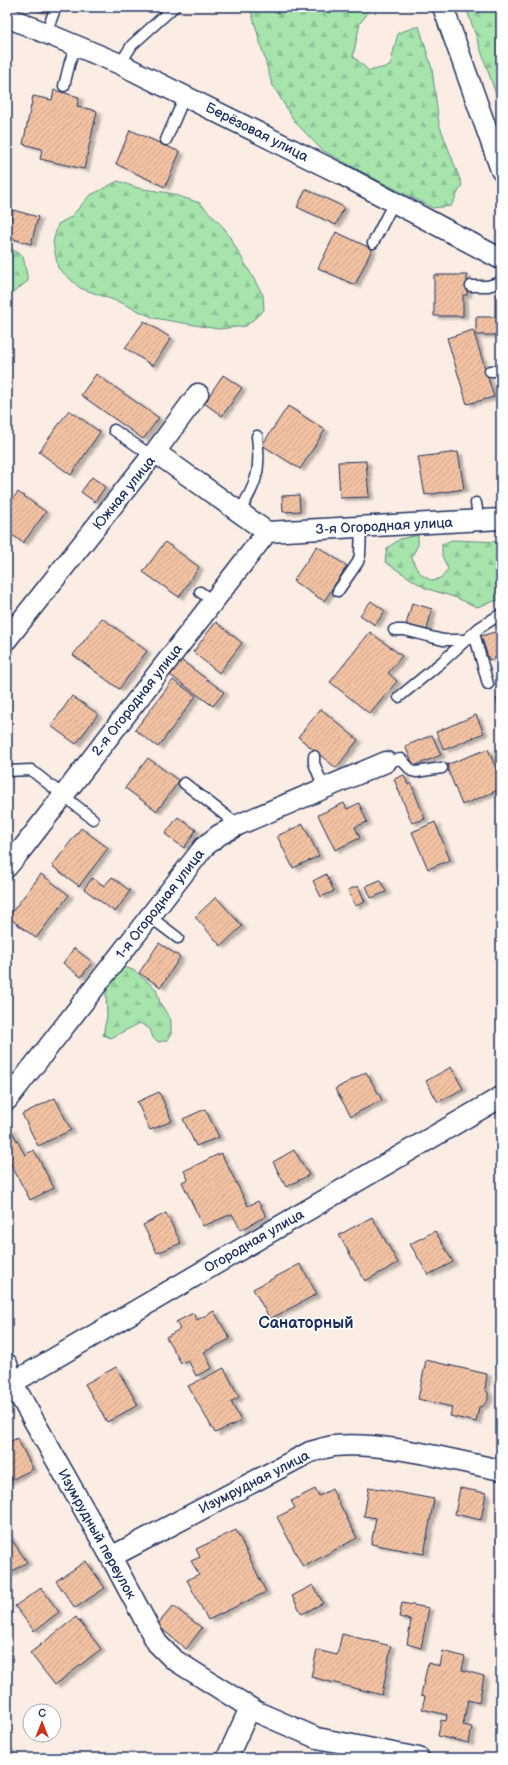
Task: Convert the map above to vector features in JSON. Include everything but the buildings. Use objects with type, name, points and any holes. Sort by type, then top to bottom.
[{"type":"street","points":[[443,7],[501,170]]},
{"type":"street","name":"Берёзовая улица","points":[[7,17],[120,64],[186,96],[341,174],[501,259]]},
{"type":"street","points":[[153,454],[198,394]]},
{"type":"street","name":"Южная улица","points":[[7,639],[153,454],[267,532]]},
{"type":"street","name":"3-я Огородная улица","points":[[267,532],[361,527],[477,512],[501,519]]},
{"type":"street","name":"2-я Огородная улица","points":[[7,867],[64,796],[206,597],[267,532]]},
{"type":"street","name":"1-я Огородная улица","points":[[7,1100],[204,847],[238,825],[386,762]]},
{"type":"street","name":"Огородная улица","points":[[9,1377],[501,1097]]},
{"type":"street","name":"Изумрудный переулок","points":[[9,1377],[157,1644],[174,1659],[250,1708],[317,1738],[419,1758]]},
{"type":"street","name":"Изумрудная улица","points":[[110,1557],[310,1452],[333,1446],[373,1447],[501,1470]]},
{"type":"street","points":[[228,1758],[250,1708]]},
{"type":"lane","points":[[46,33],[56,7]]},
{"type":"lane","points":[[120,64],[132,45],[174,7]]},
{"type":"lane","points":[[64,86],[76,46]]},
{"type":"lane","points":[[166,140],[186,96]]},
{"type":"lane","points":[[373,243],[394,202]]},
{"type":"lane","points":[[471,286],[488,286],[501,282]]},
{"type":"lane","points":[[490,371],[501,371]]},
{"type":"lane","points":[[114,430],[153,454]]},
{"type":"lane","points":[[239,512],[251,492],[258,476],[257,436]]},
{"type":"lane","points":[[338,591],[358,562],[360,555],[361,527]]},
{"type":"lane","points":[[399,697],[470,637],[501,614]]},
{"type":"lane","points":[[394,630],[404,630],[443,640],[470,637]]},
{"type":"lane","points":[[470,637],[488,684]]},
{"type":"lane","points":[[314,756],[314,763],[324,789]]},
{"type":"lane","points":[[386,762],[401,759],[412,771],[416,772],[442,768]]},
{"type":"lane","points":[[7,771],[32,770],[93,818]]},
{"type":"lane","points":[[184,783],[238,825]]},
{"type":"lane","points":[[149,916],[178,938]]},
{"type":"green space","points":[[250,7],[373,7],[360,23],[353,56],[369,71],[390,66],[398,33],[419,26],[432,69],[439,124],[462,185],[451,206],[433,208],[322,150],[295,122],[272,84]]},
{"type":"green space","points":[[466,7],[501,7],[501,109]]},
{"type":"green space","points":[[118,181],[138,188],[169,193],[200,203],[225,229],[263,295],[264,310],[246,326],[218,329],[154,318],[119,302],[80,288],[58,268],[53,242],[58,224],[71,217],[89,196]]},
{"type":"green space","points":[[7,246],[23,256],[28,281],[7,297]]},
{"type":"green space","points":[[418,535],[418,545],[412,556],[413,561],[419,572],[433,581],[442,577],[448,569],[442,556],[442,544],[452,540],[501,542],[501,599],[477,607],[457,598],[425,588],[385,562],[387,548],[400,539]]},
{"type":"green space","points":[[125,967],[135,971],[156,989],[160,1003],[171,1020],[171,1034],[168,1040],[159,1042],[153,1038],[150,1029],[140,1023],[111,1038],[103,1035],[107,1016],[106,992],[113,978]]},
{"type":"district","name":"Санаторный","points":[[306,1323]]}]
